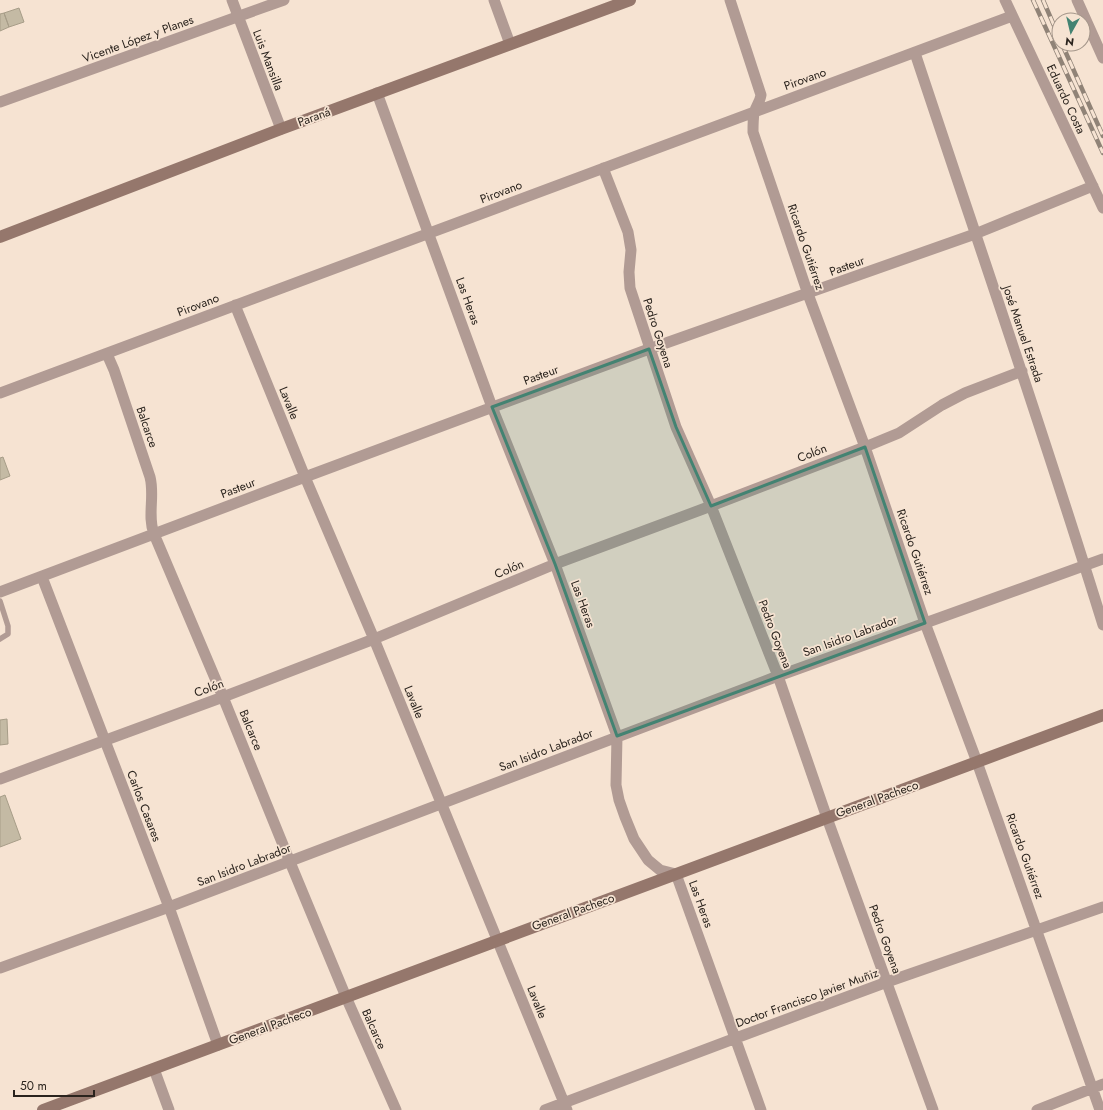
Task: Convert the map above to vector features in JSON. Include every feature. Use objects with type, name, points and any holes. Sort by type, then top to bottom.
[{"type":"street","name":"Luis Mansilla","points":[[232,0],[281,129]]},
{"type":"street","name":"Vicente López y Planes","points":[[0,102],[284,0]]},
{"type":"street","points":[[494,0],[510,44]]},
{"type":"street","name":"Paraná","points":[[0,238],[281,129],[630,0]]},
{"type":"street","name":"Ricardo Gutiérrez","points":[[730,0],[761,95],[760,102],[755,112],[753,132],[808,294],[865,447],[925,623],[1038,930],[1100,1110]]},
{"type":"street","name":"Eduardo Costa","points":[[1005,0],[1103,208]]},
{"type":"street","points":[[1077,0],[1103,58]]},
{"type":"street","name":"Pirovano","points":[[0,393],[1012,16]]},
{"type":"street","name":"José Manuel Estrada","points":[[915,53],[1022,371],[1103,625]]},
{"type":"street","name":"Las Heras","points":[[377,93],[492,407],[555,564],[617,736],[616,785],[619,800],[634,839],[648,860],[660,870],[676,874],[761,1110]]},
{"type":"street","name":"Pedro Goyena","points":[[603,168],[628,232],[631,250],[629,272],[630,288],[676,427],[711,506],[778,676],[827,818],[933,1110]]},
{"type":"street","name":"Pasteur","points":[[0,592],[649,349],[975,234],[1093,186]]},
{"type":"street","name":"Lavalle","points":[[235,305],[566,1107]]},
{"type":"street","name":"Balcarce","points":[[107,354],[114,370],[153,487],[151,527],[224,697],[346,997],[396,1110]]},
{"type":"street","name":"Colón","points":[[0,778],[224,697],[374,639],[555,564],[865,447],[899,433],[942,405],[965,393],[1022,371]]},
{"type":"street","name":"San Isidro Labrador","points":[[0,968],[290,862],[617,736],[778,676],[1103,559]]},
{"type":"street","name":"Carlos Casares","points":[[42,577],[169,907],[218,1045]]},
{"type":"street","name":"General Pacheco","points":[[43,1110],[1103,715]]},
{"type":"street","name":"Doctor Francisco Javier Muñiz","points":[[545,1110],[566,1107],[736,1038],[887,982],[1103,907]]},
{"type":"street","points":[[154,1069],[169,1110]]},
{"type":"street","points":[[1037,1110],[1103,1084]]},
{"type":"lane","points":[[0,601],[8,626],[8,634],[0,639]]},
{"type":"highlighted area","points":[[649,349],[676,427],[711,506],[865,447],[925,623],[617,736],[555,564],[492,407]]},
{"type":"building","points":[[19,8],[24,22],[9,27],[4,13]]},
{"type":"building","points":[[4,13],[9,27],[0,31],[0,14]]},
{"type":"building","points":[[3,457],[10,476],[0,480],[0,458]]},
{"type":"building","points":[[7,719],[8,744],[0,745],[0,720]]},
{"type":"building","points":[[5,795],[21,839],[0,847],[0,797]]},
{"type":"railway","points":[[1033,0],[1103,153]]},
{"type":"railway","points":[[1043,0],[1051,18]]},
{"type":"railway","points":[[1066,52],[1103,136]]}]
